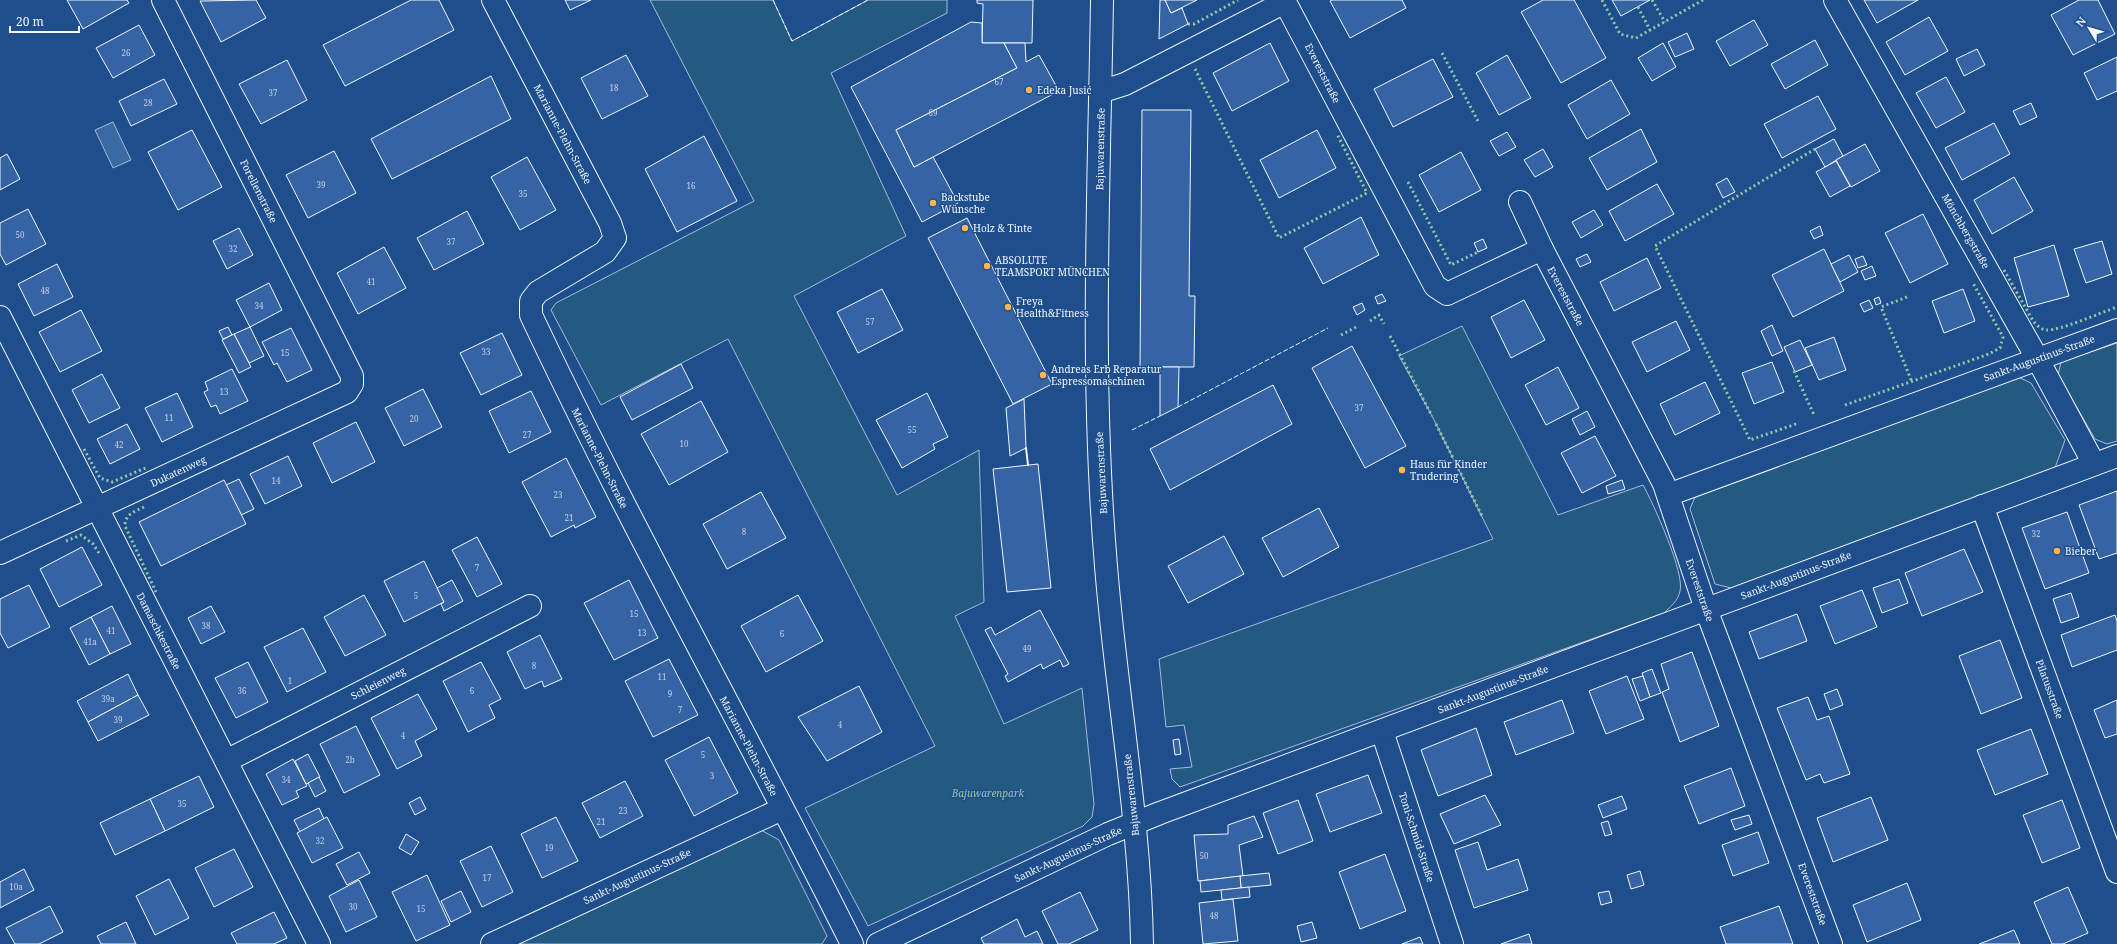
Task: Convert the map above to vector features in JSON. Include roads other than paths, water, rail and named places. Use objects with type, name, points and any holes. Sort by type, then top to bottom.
[{"type":"street","name":"Forellenstraße","points":[[162,0],[352,376],[352,384]]},
{"type":"street","name":"Marianne-Plehn-Straße","points":[[493,0],[610,223],[615,238],[605,252],[538,292],[532,301],[531,315],[590,440],[852,944]]},
{"type":"street","name":"Bajuwarenstraße","points":[[1102,0],[1097,353],[1099,439],[1106,565],[1135,824],[1142,944]]},
{"type":"street","name":"Mönchbergstraße","points":[[1835,0],[2037,358],[2094,464]]},
{"type":"street","name":"Evereststraße","points":[[1100,92],[1125,84],[1285,2],[1435,286],[1447,294],[1542,249]]},
{"type":"street","name":"Evereststraße","points":[[1520,202],[1542,249],[1658,471],[1668,496],[1706,609],[1831,944]]},
{"type":"street","name":"Damaschkestraße","points":[[0,317],[319,944]]},
{"type":"street","name":"Sankt-Augustinus-Straße","points":[[1668,496],[2037,358],[2117,330]]},
{"type":"street","name":"Dukatenweg","points":[[0,553],[98,509],[347,392],[352,384]]},
{"type":"street","name":"Sankt-Augustinus-Straße","points":[[878,944],[1108,834],[2117,456]]},
{"type":"street","name":"Pilatusstraße","points":[[1982,506],[2117,872]]},
{"type":"street","name":"Schleienweg","points":[[226,761],[530,606]]},
{"type":"street","name":"Toni-Schmid-Straße","points":[[1382,731],[1452,944]]},
{"type":"street","name":"Sankt-Augustinus-Straße","points":[[492,944],[782,809]]},
{"type":"place","name":"Edeka Jusić","points":[[1029,90]]},
{"type":"place","name":"Backstube Wünsche","points":[[933,203]]},
{"type":"place","name":"Holz & Tinte","points":[[965,228]]},
{"type":"place","name":"ABSOLUTE TEAMSPORT MÜNCHEN","points":[[987,266]]},
{"type":"place","name":"Freya Health&Fitness","points":[[1008,307]]},
{"type":"place","name":"Andreas Erb Reparatur Espressomaschinen","points":[[1043,375]]},
{"type":"place","name":"Haus für Kinder Trudering","points":[[1402,470]]},
{"type":"place","name":"Bieber","points":[[2057,551]]},
{"type":"park label","name":"Bajuwarenpark","points":[[988,793]]}]
